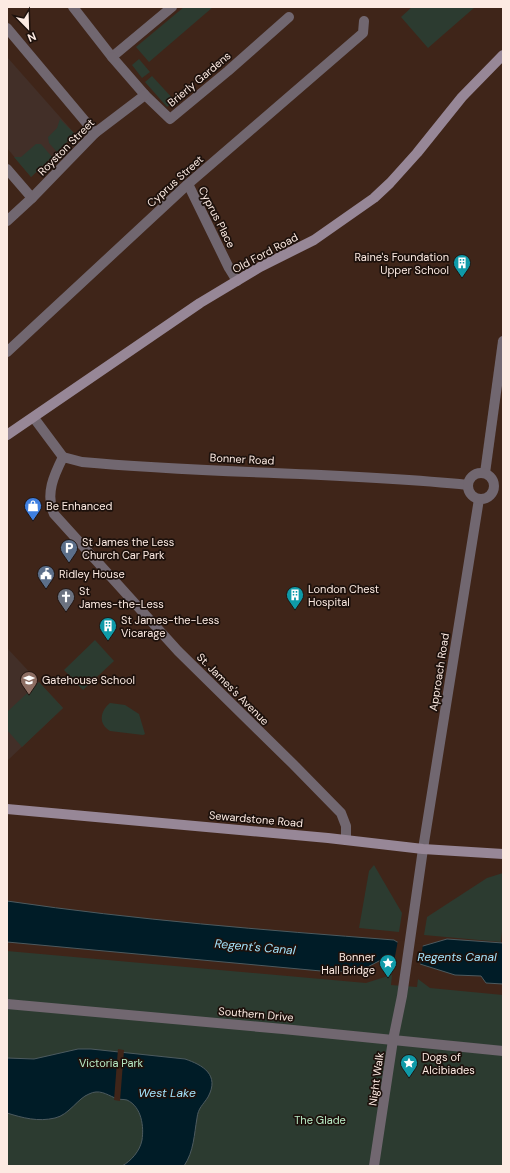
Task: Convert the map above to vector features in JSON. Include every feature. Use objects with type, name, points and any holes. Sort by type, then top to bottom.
[{"type":"main road","name":"Old Ford Road","points":[[7,435],[34,418],[200,303],[267,264],[314,240],[374,198],[390,183],[417,153],[462,97],[503,55]]},
{"type":"main road","name":"Sewardstone Road","points":[[7,809],[346,840],[424,849],[503,854]]},
{"type":"street","name":"Brierly Gardens","points":[[73,7],[112,57],[145,95],[170,119],[228,71],[289,17]]},
{"type":"street","points":[[112,57],[172,7]]},
{"type":"street","name":"Cyprus Street","points":[[7,352],[188,184],[363,33],[364,21]]},
{"type":"street","points":[[7,28],[96,133]]},
{"type":"street","name":"Royston Street","points":[[7,221],[32,198],[96,133],[145,95]]},
{"type":"street","points":[[7,169],[32,198]]},
{"type":"street","name":"Cyprus Place","points":[[188,184],[237,281]]},
{"type":"street","points":[[485,473],[503,342]]},
{"type":"street","points":[[34,418],[63,457]]},
{"type":"street","name":"Bonner Road","points":[[63,457],[75,461],[92,463],[247,472],[413,479],[468,484]]},
{"type":"street","name":"St. James's Avenue","points":[[63,457],[51,488],[50,505],[54,514],[178,651],[341,813],[346,826],[346,840]]},
{"type":"street","points":[[480,472],[492,477],[499,487],[485,498],[479,498],[472,495],[468,484],[472,476],[480,472]]},
{"type":"street","name":"Approach Road","points":[[414,915],[479,498]]},
{"type":"street","name":"Night Walk","points":[[374,1166],[414,915]]},
{"type":"street","name":"Southern Drive","points":[[7,1004],[503,1051]]},
{"type":"shaded area","points":[[7,57],[75,134],[31,177],[7,148]]},
{"type":"shaded area","name":"Gatehouse School","points":[[7,648],[63,708],[7,761]]},
{"type":"green space","points":[[184,7],[213,7],[149,62],[136,47]]},
{"type":"green space","points":[[412,7],[475,7],[428,48],[401,17]]},
{"type":"green space","points":[[139,59],[150,72],[142,78],[132,65]]},
{"type":"green space","points":[[152,76],[175,101],[167,107],[145,82]]},
{"type":"green space","points":[[60,119],[75,134],[57,152],[49,143],[48,137],[57,128]]},
{"type":"green space","points":[[36,144],[41,144],[52,157],[31,177],[14,157],[21,157]]},
{"type":"green space","points":[[95,640],[114,661],[83,690],[64,670]]},
{"type":"green space","name":"Gatehouse School","points":[[39,682],[63,708],[22,747],[7,730],[7,712]]},
{"type":"green space","points":[[110,703],[125,705],[139,714],[145,734],[110,731],[106,728],[102,721],[102,714]]},
{"type":"green space","points":[[374,865],[402,913],[399,932],[359,928],[369,871]]},
{"type":"green space","points":[[503,873],[503,922],[501,942],[424,935],[427,917],[487,878]]},
{"type":"green space","name":"Victoria Park","points":[[7,951],[366,983],[392,975],[391,985],[417,987],[418,979],[430,988],[503,995],[503,1166],[7,1166]]},
{"type":"water","points":[[7,901],[152,919],[394,940],[397,942],[423,946],[447,939],[503,943],[503,984],[486,983],[481,976],[455,975],[420,964],[394,960],[379,961],[358,972],[321,971],[7,942]]},
{"type":"water","name":"West Lake","points":[[78,1049],[91,1049],[185,1059],[198,1064],[208,1072],[211,1077],[211,1089],[208,1097],[198,1112],[192,1149],[184,1166],[122,1166],[135,1155],[139,1148],[142,1140],[143,1129],[139,1112],[132,1103],[127,1100],[116,1099],[96,1092],[85,1096],[65,1114],[55,1118],[25,1118],[7,1113],[7,1058],[34,1059]]},
{"type":"pier","points":[[398,940],[423,944],[420,966],[394,962]]},
{"type":"pier","points":[[118,1049],[124,1050],[120,1101],[114,1100]]},
{"type":"place","name":"Raine's Foundation Upper School","points":[[462,278]]},
{"type":"place","name":"Be Enhanced","points":[[33,521]]},
{"type":"place","name":"St James the Less Church Car Park","points":[[69,563]]},
{"type":"place","name":"Ridley House","points":[[46,589]]},
{"type":"place","name":"London Chest Hospital","points":[[295,610]]},
{"type":"place","name":"St James-the-Less","points":[[66,612]]},
{"type":"place","name":"St James-the-Less Vicarage","points":[[108,641]]},
{"type":"place","name":"Gatehouse School","points":[[29,695]]},
{"type":"place","name":"Bonner Hall Bridge","points":[[388,978]]},
{"type":"place","name":"Dogs of Alcibiades","points":[[409,1078]]},
{"type":"water label","name":"Regent's Canal","points":[[255,947]]},
{"type":"water label","name":"Regents Canal","points":[[457,957]]},
{"type":"park label","name":"The Glade","points":[[320,1120]]}]
